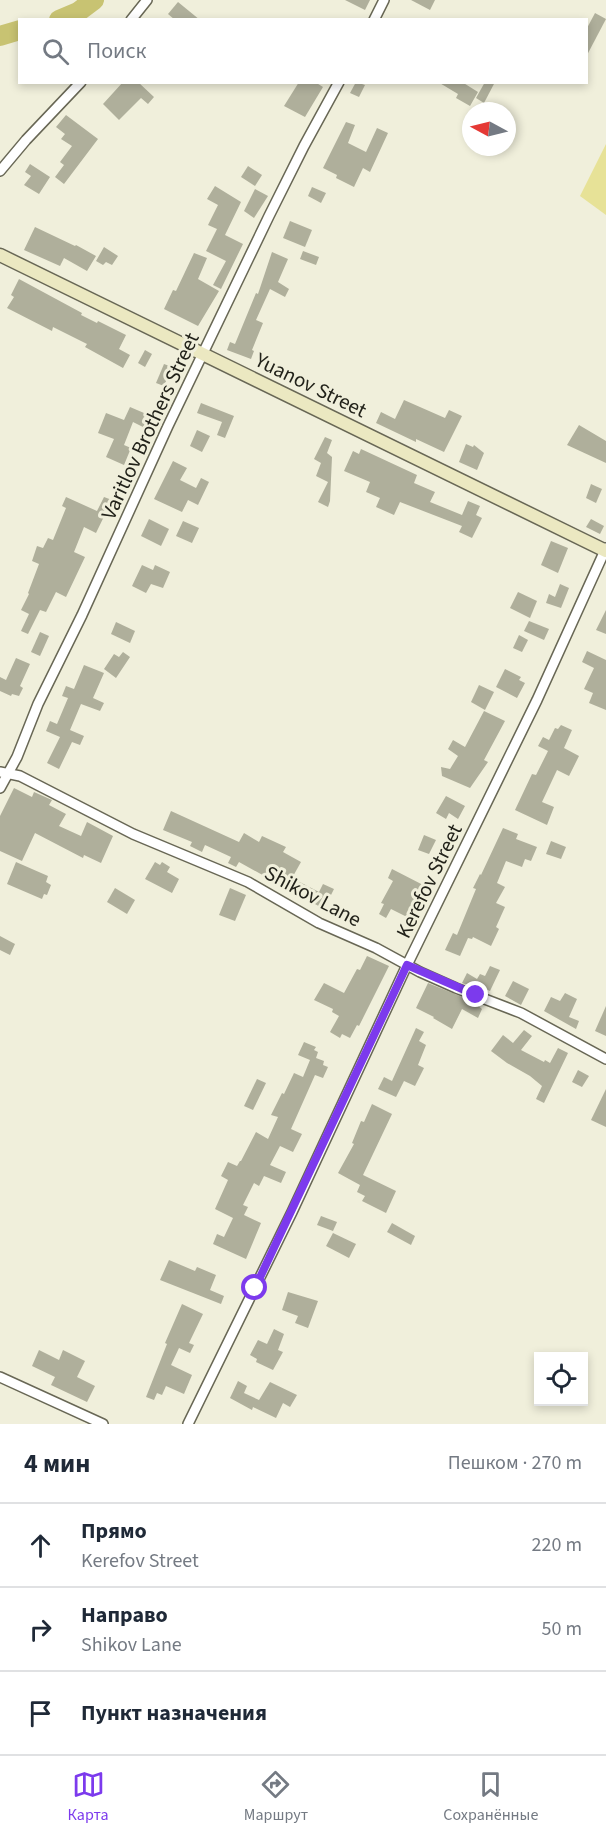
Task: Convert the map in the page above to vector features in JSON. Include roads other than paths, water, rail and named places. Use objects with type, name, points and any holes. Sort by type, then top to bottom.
[{"type":"street","points":[[133,18],[147,0]]},
{"type":"street","points":[[375,18],[384,0]]},
{"type":"street","points":[[0,171],[79,84]]},
{"type":"street","name":"Varitlov Brothers Street","points":[[0,788],[4,773],[22,746],[38,704],[82,615],[203,353],[304,146],[338,84]]},
{"type":"street","name":"Yuanov Street","points":[[0,255],[606,549]]},
{"type":"street","name":"Kerefov Street","points":[[188,1424],[292,1212],[407,965],[537,700],[606,549]]},
{"type":"street","name":"Shikov Lane","points":[[4,773],[20,776],[133,834],[248,882],[319,923],[376,948],[456,988],[521,1013],[606,1059]]},
{"type":"street","points":[[0,1377],[103,1424]]},
{"type":"waterway","points":[[64,18],[78,12],[94,0]]},
{"type":"waterway","points":[[0,36],[18,31]]}]
